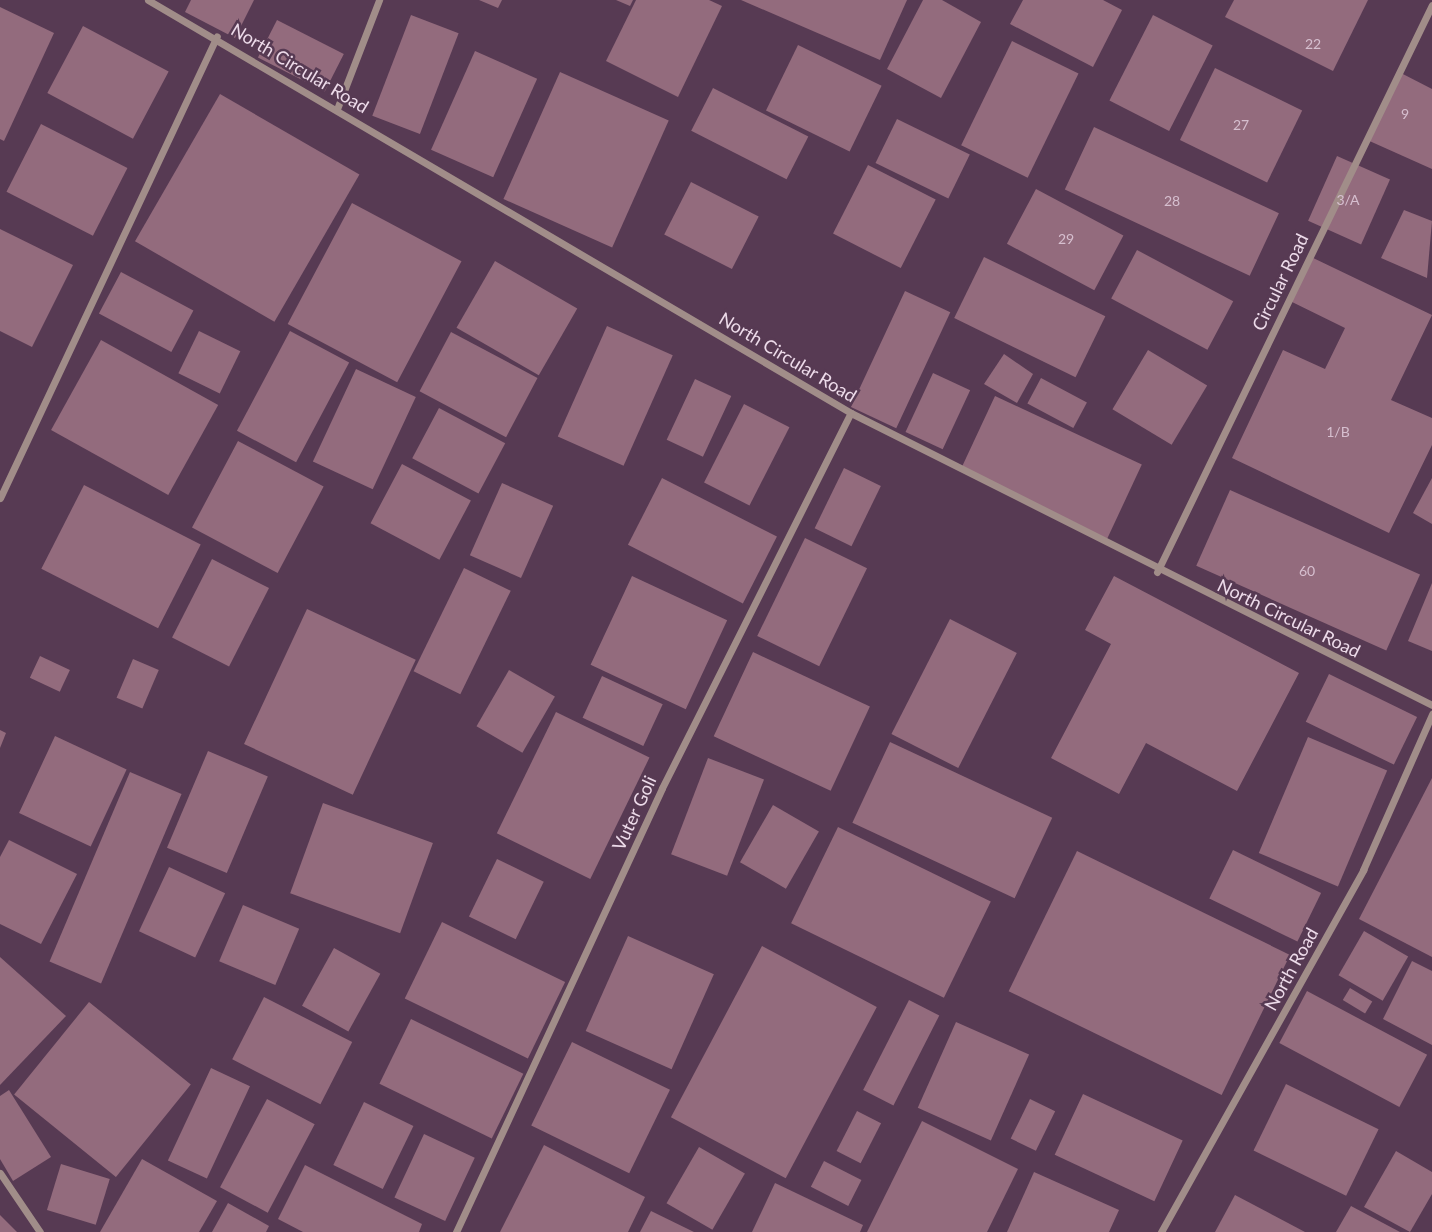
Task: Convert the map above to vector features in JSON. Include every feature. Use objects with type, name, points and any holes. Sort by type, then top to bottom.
[{"type":"street","name":"North Circular Road","points":[[148,0],[217,36],[851,413],[1157,572],[1432,705]]},
{"type":"street","points":[[337,109],[379,0]]},
{"type":"street","name":"Circular Road","points":[[1157,572],[1432,5]]},
{"type":"street","points":[[0,498],[217,36]]},
{"type":"street","name":"Vuter Goli","points":[[456,1232],[662,789],[851,413]]},
{"type":"street","name":"North Road","points":[[1161,1232],[1363,870],[1432,714]]},
{"type":"street","points":[[0,1173],[40,1232]]},
{"type":"building","points":[[191,0],[254,0],[235,38],[185,12]]},
{"type":"building","points":[[479,0],[502,0],[498,8]]},
{"type":"building","points":[[616,0],[633,0],[630,6]]},
{"type":"building","points":[[636,0],[709,0],[722,6],[678,97],[606,61]]},
{"type":"building","points":[[741,0],[907,0],[880,60]]},
{"type":"building","points":[[923,0],[942,0],[981,22],[941,98],[887,69]]},
{"type":"building","points":[[1023,0],[1103,0],[1122,10],[1093,67],[1010,24]]},
{"type":"building","points":[[1234,0],[1368,0],[1333,71],[1225,17]]},
{"type":"building","points":[[0,7],[54,33],[4,141],[0,139]]},
{"type":"building","points":[[411,15],[459,33],[420,134],[372,116]]},
{"type":"building","points":[[1153,15],[1213,45],[1169,131],[1109,101]]},
{"type":"building","points":[[277,20],[344,54],[325,91],[258,57]]},
{"type":"building","points":[[83,26],[169,72],[133,139],[47,93]]},
{"type":"building","points":[[1012,41],[1079,73],[1028,178],[961,145]]},
{"type":"building","points":[[798,45],[882,86],[850,151],[766,111]]},
{"type":"building","points":[[475,51],[537,79],[493,177],[431,150]]},
{"type":"building","points":[[1215,68],[1302,111],[1267,182],[1180,140]]},
{"type":"building","points":[[560,72],[669,120],[612,247],[503,199]]},
{"type":"building","points":[[1399,72],[1432,89],[1432,169],[1365,139]]},
{"type":"building","points":[[713,88],[808,137],[787,179],[691,131]]},
{"type":"building","points":[[220,94],[359,174],[274,322],[135,241]]},
{"type":"building","points":[[897,119],[970,155],[948,199],[876,163]]},
{"type":"building","points":[[41,124],[127,168],[93,236],[6,192]]},
{"type":"building","points":[[1094,127],[1279,213],[1250,276],[1065,190]]},
{"type":"building","points":[[1337,156],[1390,180],[1361,244],[1308,221]]},
{"type":"building","points":[[868,165],[936,200],[901,268],[833,234]]},
{"type":"building","points":[[691,182],[759,217],[732,269],[664,235]]},
{"type":"building","points":[[1036,189],[1123,235],[1094,290],[1007,244]]},
{"type":"building","points":[[352,203],[461,261],[397,382],[288,324]]},
{"type":"building","points":[[1404,210],[1432,221],[1427,278],[1381,258]]},
{"type":"building","points":[[0,229],[73,265],[32,347],[0,331]]},
{"type":"building","points":[[1137,250],[1233,301],[1207,350],[1111,299]]},
{"type":"building","points":[[1309,256],[1432,315],[1391,400],[1432,418],[1432,445],[1389,533],[1232,458],[1283,350],[1325,369],[1345,328],[1288,300]]},
{"type":"building","points":[[984,257],[1105,316],[1076,377],[954,318]]},
{"type":"building","points":[[495,261],[577,308],[539,375],[456,328]]},
{"type":"building","points":[[121,272],[193,310],[171,352],[99,313]]},
{"type":"building","points":[[905,291],[950,312],[896,428],[851,407]]},
{"type":"building","points":[[607,326],[673,355],[624,466],[558,437]]},
{"type":"building","points":[[199,331],[240,351],[220,393],[178,373]]},
{"type":"building","points":[[290,331],[349,362],[296,462],[237,431]]},
{"type":"building","points":[[451,332],[538,378],[506,437],[420,391]]},
{"type":"building","points":[[101,340],[218,405],[168,495],[51,430]]},
{"type":"building","points":[[1148,350],[1207,386],[1172,445],[1112,409]]},
{"type":"building","points":[[1004,354],[1033,374],[1017,403],[984,384]]},
{"type":"building","points":[[356,369],[416,397],[373,489],[313,461]]},
{"type":"building","points":[[933,373],[970,390],[943,449],[906,432]]},
{"type":"building","points":[[1041,378],[1087,402],[1073,428],[1027,404]]},
{"type":"building","points":[[695,379],[731,396],[703,457],[667,440]]},
{"type":"building","points":[[995,396],[1142,464],[1107,539],[960,470]]},
{"type":"building","points":[[744,404],[789,427],[749,506],[704,482]]},
{"type":"building","points":[[439,408],[505,443],[478,494],[412,458]]},
{"type":"building","points":[[238,441],[324,487],[278,573],[192,528]]},
{"type":"building","points":[[402,464],[471,501],[439,560],[371,523]]},
{"type":"building","points":[[844,468],[881,486],[851,546],[815,528]]},
{"type":"building","points":[[662,478],[777,537],[743,603],[628,545]]},
{"type":"building","points":[[1432,478],[1432,524],[1413,513]]},
{"type":"building","points":[[502,483],[553,506],[521,578],[470,555]]},
{"type":"building","points":[[84,485],[201,544],[158,628],[41,569]]},
{"type":"building","points":[[1230,490],[1420,575],[1386,650],[1196,566]]},
{"type":"building","points":[[805,538],[867,568],[819,666],[757,636]]},
{"type":"building","points":[[212,559],[269,588],[229,666],[172,637]]},
{"type":"building","points":[[464,568],[511,591],[460,694],[414,671]]},
{"type":"building","points":[[632,576],[727,620],[686,709],[591,665]]},
{"type":"building","points":[[1114,576],[1299,673],[1237,791],[1146,743],[1119,794],[1051,758],[1111,644],[1085,630]]},
{"type":"building","points":[[1432,583],[1432,651],[1408,641]]},
{"type":"building","points":[[307,609],[416,660],[353,795],[244,744]]},
{"type":"building","points":[[950,619],[1017,653],[958,768],[891,734]]},
{"type":"building","points":[[753,652],[870,707],[831,791],[714,736]]},
{"type":"building","points":[[40,656],[70,670],[60,692],[30,678]]},
{"type":"building","points":[[133,659],[159,670],[142,709],[117,698]]},
{"type":"building","points":[[509,670],[555,696],[522,753],[476,726]]},
{"type":"building","points":[[1329,674],[1417,717],[1394,765],[1306,722]]},
{"type":"building","points":[[602,676],[663,704],[643,746],[583,718]]},
{"type":"building","points":[[556,712],[649,758],[590,879],[497,833]]},
{"type":"building","points":[[0,730],[6,733],[0,748]]},
{"type":"building","points":[[55,736],[127,769],[91,846],[19,813]]},
{"type":"building","points":[[1308,737],[1387,771],[1338,887],[1259,853]]},
{"type":"building","points":[[890,742],[1052,818],[1015,898],[852,823]]},
{"type":"building","points":[[208,751],[268,776],[227,873],[167,848]]},
{"type":"building","points":[[708,758],[764,780],[727,876],[671,854]]},
{"type":"building","points":[[130,772],[182,794],[101,984],[50,962]]},
{"type":"building","points":[[1432,778],[1432,957],[1359,919]]},
{"type":"building","points":[[323,803],[433,843],[400,933],[290,893]]},
{"type":"building","points":[[773,805],[819,832],[786,889],[740,862]]},
{"type":"building","points":[[838,827],[991,902],[944,998],[791,923]]},
{"type":"building","points":[[9,840],[77,874],[41,944],[0,924],[0,857]]},
{"type":"building","points":[[1233,850],[1321,893],[1297,941],[1209,899]]},
{"type":"building","points":[[1077,851],[1290,955],[1222,1095],[1009,991]]},
{"type":"building","points":[[497,859],[544,882],[516,939],[469,917]]},
{"type":"building","points":[[169,867],[225,893],[195,958],[139,931]]},
{"type":"building","points":[[243,905],[299,929],[275,985],[219,961]]},
{"type":"building","points":[[442,922],[565,982],[528,1058],[405,998]]},
{"type":"building","points":[[1364,931],[1408,957],[1383,1001],[1338,975]]},
{"type":"building","points":[[628,936],[714,974],[672,1069],[586,1031]]},
{"type":"building","points":[[762,946],[877,1007],[786,1178],[671,1117]]},
{"type":"building","points":[[334,948],[380,974],[348,1031],[302,1006]]},
{"type":"building","points":[[0,957],[66,1016],[0,1085]]},
{"type":"building","points":[[1412,961],[1432,971],[1432,1045],[1383,1019]]},
{"type":"building","points":[[1350,988],[1372,1001],[1365,1013],[1343,1000]]},
{"type":"building","points":[[1307,991],[1427,1055],[1399,1107],[1279,1043]]},
{"type":"building","points":[[264,997],[352,1042],[320,1104],[232,1059]]},
{"type":"building","points":[[909,1000],[939,1015],[893,1105],[863,1090]]},
{"type":"building","points":[[89,1002],[191,1084],[116,1177],[14,1094]]},
{"type":"building","points":[[411,1019],[523,1074],[492,1139],[379,1084]]},
{"type":"building","points":[[956,1022],[1029,1055],[991,1140],[918,1108]]},
{"type":"building","points":[[572,1042],[670,1090],[629,1173],[531,1126]]},
{"type":"building","points":[[211,1068],[250,1086],[207,1179],[168,1160]]},
{"type":"building","points":[[1286,1084],[1379,1129],[1346,1196],[1254,1151]]},
{"type":"building","points":[[9,1090],[51,1157],[13,1181],[0,1159],[0,1096]]},
{"type":"building","points":[[1083,1094],[1183,1140],[1154,1201],[1055,1155]]},
{"type":"building","points":[[267,1099],[315,1124],[268,1213],[220,1187]]},
{"type":"building","points":[[1030,1099],[1055,1111],[1036,1151],[1011,1139]]},
{"type":"building","points":[[364,1102],[413,1126],[383,1189],[333,1165]]},
{"type":"building","points":[[857,1111],[881,1123],[861,1163],[837,1151]]},
{"type":"building","points":[[922,1121],[1018,1169],[987,1232],[867,1232]]},
{"type":"building","points":[[424,1134],[475,1158],[445,1221],[394,1197]]},
{"type":"building","points":[[544,1145],[645,1197],[628,1232],[500,1232]]},
{"type":"building","points":[[699,1147],[745,1174],[712,1230],[666,1203]]},
{"type":"building","points":[[1396,1151],[1432,1172],[1432,1194],[1410,1232],[1364,1207]]},
{"type":"building","points":[[142,1159],[217,1201],[199,1232],[100,1232]]},
{"type":"building","points":[[824,1161],[861,1180],[848,1206],[811,1187]]},
{"type":"building","points":[[61,1164],[110,1179],[96,1225],[47,1210]]},
{"type":"building","points":[[305,1165],[422,1224],[419,1232],[303,1232],[278,1219]]},
{"type":"building","points":[[1034,1172],[1119,1210],[1109,1232],[1007,1232]]},
{"type":"building","points":[[775,1183],[863,1225],[860,1232],[752,1232]]},
{"type":"building","points":[[1235,1195],[1305,1232],[1215,1232]]},
{"type":"building","points":[[228,1203],[269,1226],[266,1232],[212,1232]]},
{"type":"building","points":[[1351,1206],[1400,1232],[1336,1232]]},
{"type":"building","points":[[651,1211],[694,1232],[640,1232]]},
{"type":"building","points":[[0,1215],[17,1232],[0,1232]]}]
